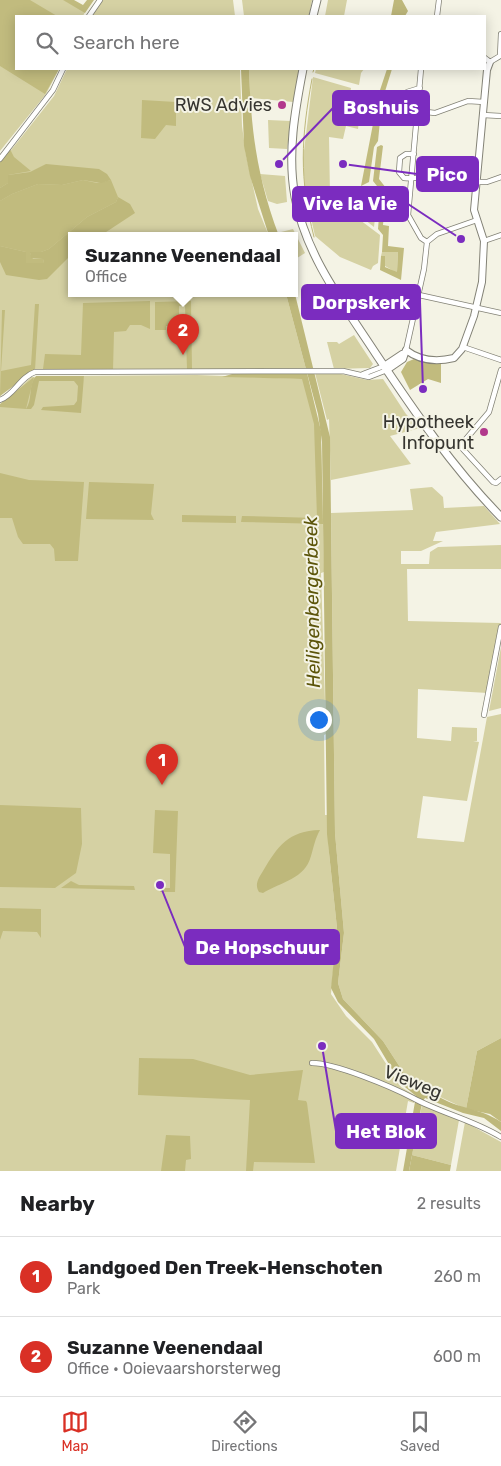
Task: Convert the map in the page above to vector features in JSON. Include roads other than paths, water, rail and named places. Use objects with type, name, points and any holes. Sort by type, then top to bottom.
[{"type":"main road","points":[[313,15],[316,0]]},
{"type":"main road","points":[[303,70],[295,112],[292,161],[295,195],[303,229],[330,282],[385,368],[421,420],[483,498],[501,517]]},
{"type":"street","points":[[90,15],[100,0]]},
{"type":"street","points":[[437,15],[439,0]]},
{"type":"street","points":[[406,350],[419,358],[444,360],[454,358],[462,347],[476,307],[482,282],[484,240],[474,210],[478,163],[488,60],[500,56],[501,34]]},
{"type":"street","points":[[0,159],[53,90],[63,70]]},
{"type":"street","points":[[422,70],[408,215],[427,242]]},
{"type":"street","points":[[420,88],[407,92],[405,110],[418,114],[435,113],[464,102],[484,102]]},
{"type":"street","points":[[483,115],[501,116]]},
{"type":"street","points":[[414,154],[406,154],[401,157],[399,172],[404,178],[411,179],[468,162],[478,163]]},
{"type":"street","points":[[477,182],[487,182],[501,177]]},
{"type":"street","points":[[0,400],[6,397],[26,377],[35,372],[349,371],[372,377],[403,358],[419,295],[427,242],[436,234],[477,220]]},
{"type":"street","points":[[484,240],[501,235]]},
{"type":"street","points":[[419,295],[501,313]]},
{"type":"street","points":[[462,347],[501,360]]},
{"type":"street","points":[[501,370],[489,412],[460,446],[493,482],[496,483],[501,479]]},
{"type":"street","points":[[484,715],[501,627]]},
{"type":"street","name":"Vieweg","points":[[312,1063],[324,1064],[391,1087],[414,1099],[470,1120],[501,1137]]},
{"type":"waterway","points":[[312,79],[303,158],[306,196],[314,237]]},
{"type":"place","name":"RWS Advies","points":[[282,105]]},
{"type":"place","name":"Boshuis","points":[[279,164]]},
{"type":"place","name":"Pico","points":[[343,164]]},
{"type":"place","name":"Vive la Vie","points":[[461,239]]},
{"type":"place","name":"Suzanne Veenendaal","points":[[183,355]]},
{"type":"place","name":"Dorpskerk","points":[[423,389]]},
{"type":"place","name":"Hypotheek Infopunt","points":[[484,432]]},
{"type":"place","name":"Landgoed Den Treek-Henschoten","points":[[162,785]]},
{"type":"place","name":"De Hopschuur","points":[[160,885]]},
{"type":"place","name":"Het Blok","points":[[322,1046]]},
{"type":"water label","name":"Heiligenbergerbeek","points":[[312,602]]}]
